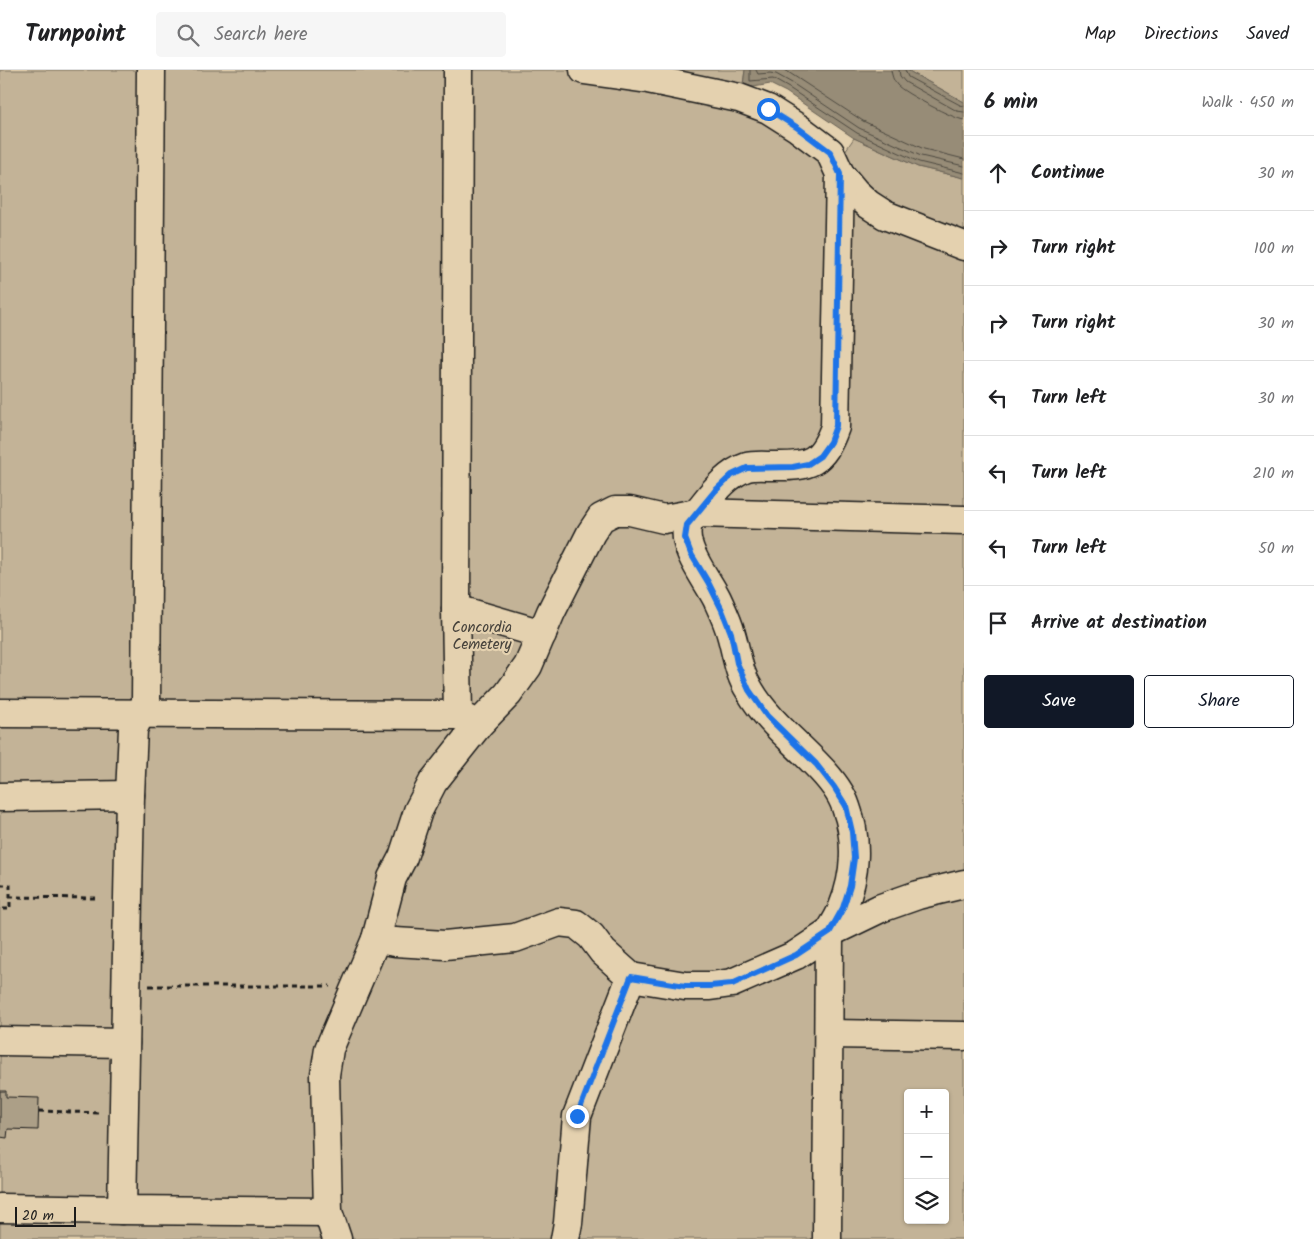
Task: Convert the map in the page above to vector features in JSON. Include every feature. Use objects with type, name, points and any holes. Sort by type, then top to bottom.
[{"type":"lane","points":[[122,1210],[130,795],[134,729],[146,702],[152,70]]},
{"type":"lane","points":[[458,70],[456,608],[468,720]]},
{"type":"lane","points":[[584,70],[648,79],[738,98],[768,109],[830,152],[840,174],[868,204],[885,215],[964,246]]},
{"type":"lane","points":[[827,1239],[829,933],[846,900],[850,886],[854,858],[852,832],[846,806],[834,787],[816,764],[767,716],[749,690],[737,663],[731,633],[722,610],[691,554],[685,538],[687,525],[715,491],[732,475],[747,468],[793,467],[808,464],[820,456],[830,442],[836,426],[840,174]]},
{"type":"lane","points":[[337,1239],[328,1212],[325,1076],[329,1049],[376,939],[392,878],[409,843],[418,811],[468,720],[508,694],[528,666],[551,612],[590,533],[601,518],[615,511],[664,519],[697,513],[964,520]]},
{"type":"lane","points":[[456,608],[542,634]]},
{"type":"lane","points":[[0,713],[141,713],[468,720]]},
{"type":"lane","points":[[0,797],[130,795]]},
{"type":"lane","points":[[376,939],[445,945],[515,938],[560,922],[576,924],[591,936],[603,952],[631,977],[685,986],[732,984],[796,955],[829,933],[880,908],[918,895],[964,884]]},
{"type":"lane","points":[[564,1239],[568,1223],[577,1116],[631,977]]},
{"type":"lane","points":[[829,1034],[964,1036]]},
{"type":"lane","points":[[0,1041],[125,1043]]},
{"type":"lane","points":[[0,1208],[328,1212]]},
{"type":"path","points":[[0,885],[10,885],[10,909],[0,909]]},
{"type":"path","points":[[10,897],[97,898]]},
{"type":"path","points":[[126,986],[355,986]]},
{"type":"path","points":[[39,1112],[124,1113]]},
{"type":"green space","name":"Concordia Cemetery","points":[[0,70],[745,70],[742,91],[843,154],[854,138],[918,167],[964,178],[964,1239],[0,1239]]},
{"type":"green space","points":[[907,70],[964,70],[964,102]]},
{"type":"water","points":[[745,70],[907,70],[964,102],[964,178],[918,167],[854,138],[786,92],[770,84],[754,87],[743,85]]},
{"type":"building","points":[[0,1091],[6,1091],[6,1097],[39,1098],[38,1130],[8,1129],[7,1138],[0,1137]]},
{"type":"route","points":[[577,1116],[631,977],[685,986],[732,984],[796,955],[829,933],[843,908],[850,886],[854,858],[852,832],[846,806],[816,764],[767,716],[749,690],[737,663],[731,633],[722,610],[691,554],[685,538],[687,525],[715,491],[732,475],[747,468],[764,466],[793,467],[808,464],[820,456],[830,442],[836,426],[840,174],[830,152],[768,109]]}]
